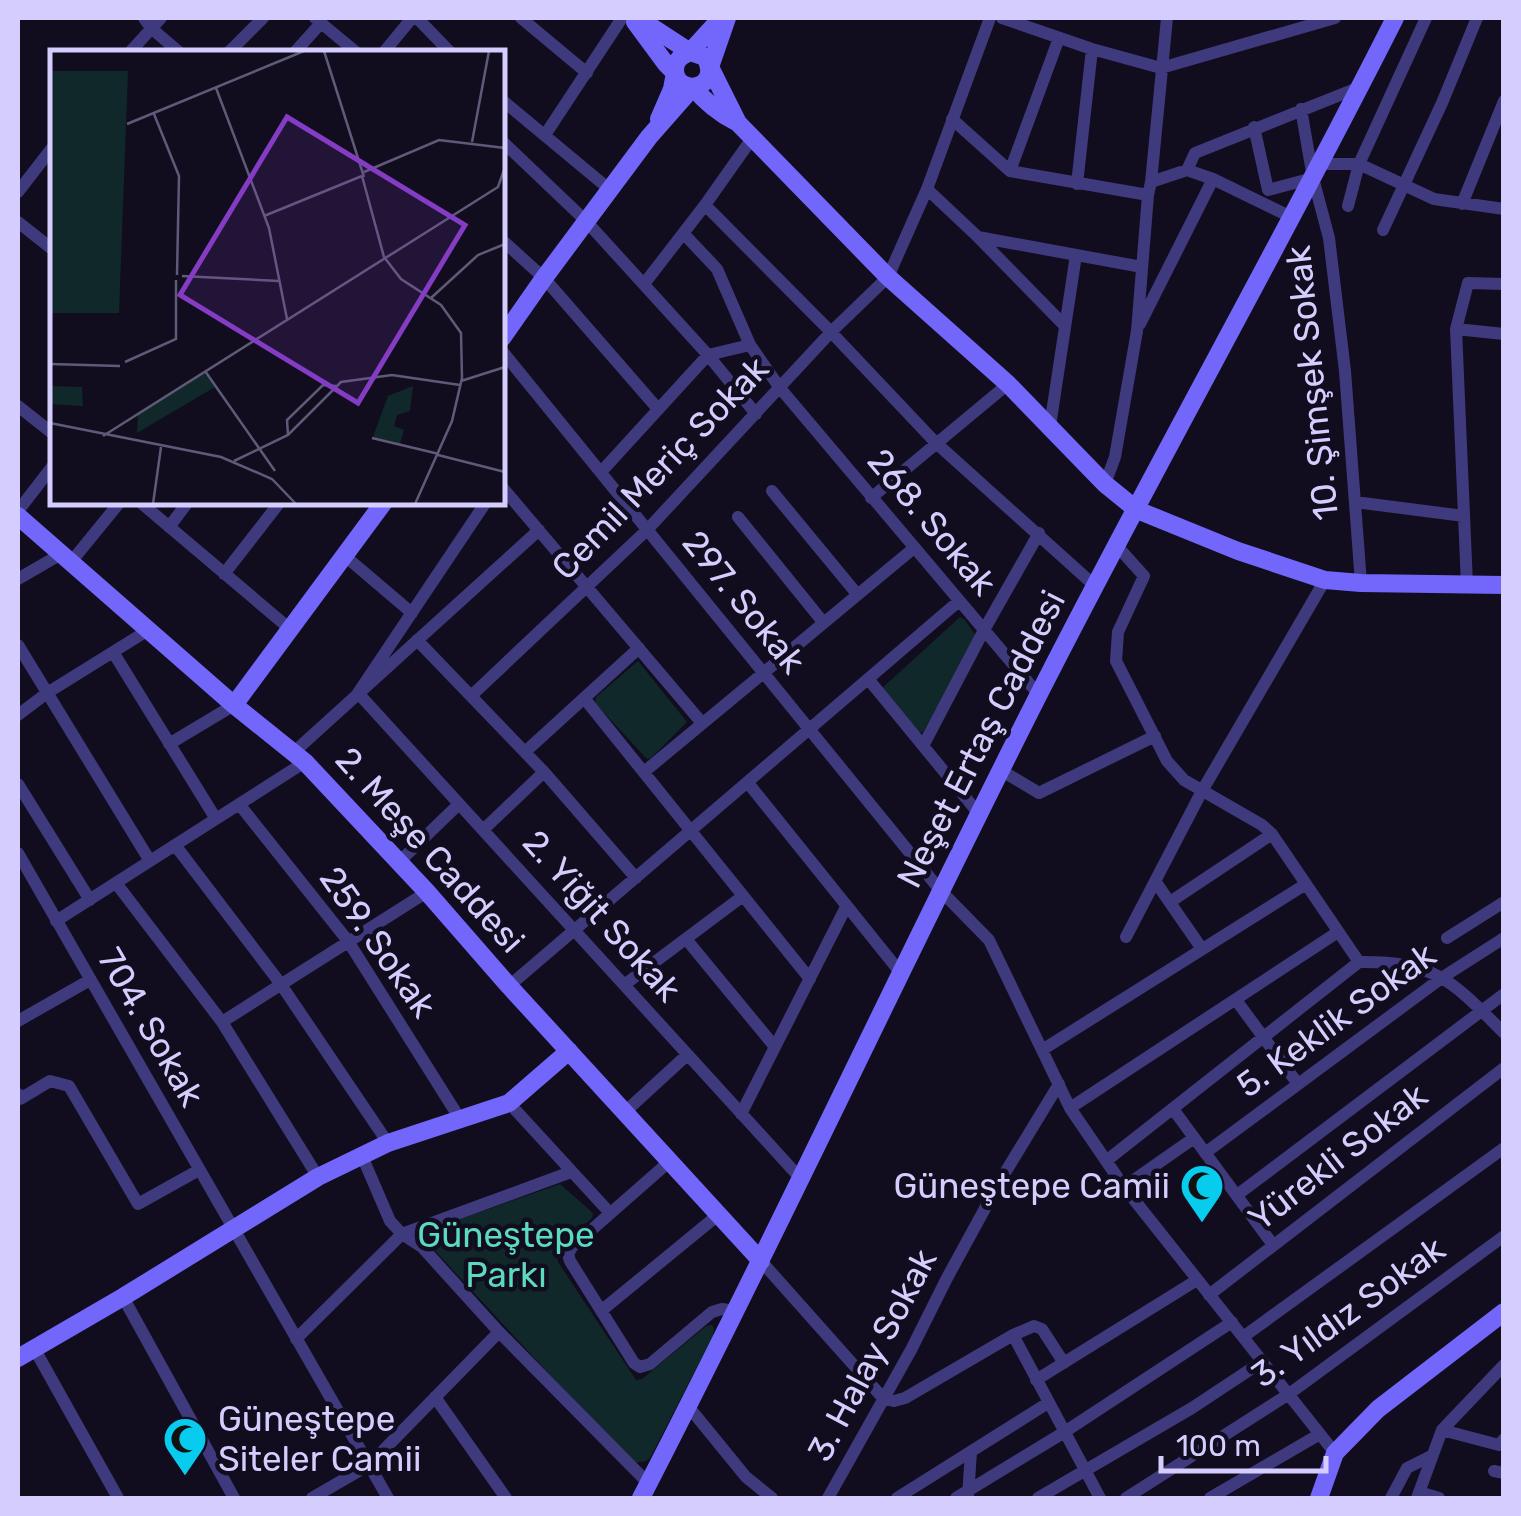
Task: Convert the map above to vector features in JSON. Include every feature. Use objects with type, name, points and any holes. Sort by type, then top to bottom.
[{"type":"main road","points":[[635,18],[706,58],[738,123],[752,138],[888,277],[1008,384],[1104,484],[1137,510],[1325,580],[1504,585]]},
{"type":"main road","points":[[635,18],[666,64],[684,85],[693,87],[708,79],[724,18]]},
{"type":"main road","points":[[649,137],[666,104],[680,57],[724,18]]},
{"type":"main road","name":"Neşet Ertaş Caddesi","points":[[645,1491],[1039,695],[1396,18]]},
{"type":"main road","points":[[693,87],[724,116],[738,123]]},
{"type":"main road","points":[[505,334],[649,137],[693,87]]},
{"type":"main road","points":[[234,704],[382,505]]},
{"type":"main road","name":"2. Meşe Caddesi","points":[[18,514],[300,757],[761,1261]]},
{"type":"main road","points":[[18,1358],[318,1177],[388,1144],[509,1103],[570,1051]]},
{"type":"main road","points":[[1316,1497],[1335,1452],[1378,1410],[1504,1312]]},
{"type":"street","points":[[231,50],[263,18]]},
{"type":"street","points":[[386,50],[414,18],[448,50]]},
{"type":"street","points":[[521,18],[588,73]]},
{"type":"street","points":[[545,135],[622,18]]},
{"type":"street","points":[[888,277],[927,189],[990,18]]},
{"type":"street","points":[[1002,18],[1161,68],[1335,18]]},
{"type":"street","points":[[1104,484],[1115,458],[1137,330],[1167,18]]},
{"type":"street","points":[[1348,206],[1359,164],[1426,18]]},
{"type":"street","points":[[1383,230],[1477,18]]},
{"type":"street","points":[[296,50],[318,20],[354,50]]},
{"type":"street","points":[[131,50],[152,21],[177,50]]},
{"type":"street","points":[[1010,171],[1060,38]]},
{"type":"street","points":[[1077,184],[1092,49]]},
{"type":"street","points":[[952,119],[1010,171],[1077,184],[1150,188],[1187,170],[1195,152],[1360,87]]},
{"type":"street","points":[[1462,204],[1504,101]]},
{"type":"street","points":[[505,102],[609,190]]},
{"type":"street","name":"10. Şimşek Sokak","points":[[1300,110],[1317,171],[1329,238],[1345,372],[1361,583]]},
{"type":"street","points":[[1254,128],[1268,190],[1317,171],[1359,164],[1434,199],[1503,207]]},
{"type":"street","points":[[644,284],[752,138]]},
{"type":"street","points":[[505,145],[586,221],[756,414]]},
{"type":"street","points":[[18,192],[50,151]]},
{"type":"street","points":[[1187,170],[1213,178],[1291,217]]},
{"type":"street","points":[[1137,330],[1213,178]]},
{"type":"street","points":[[927,189],[1065,326]]},
{"type":"street","points":[[705,205],[936,442],[1095,586]]},
{"type":"street","points":[[18,222],[50,246]]},
{"type":"street","name":"268. Sokak","points":[[683,232],[717,269],[750,346],[780,388],[1039,695]]},
{"type":"street","points":[[978,236],[1142,267]]},
{"type":"street","points":[[505,243],[544,278],[658,409]]},
{"type":"street","points":[[1050,426],[1076,255]]},
{"type":"street","name":"Cemil Meriç Sokak","points":[[471,696],[647,530],[888,277]]},
{"type":"street","points":[[1467,585],[1456,329],[1468,284],[1504,284]]},
{"type":"street","points":[[1456,329],[1504,334]]},
{"type":"street","points":[[600,472],[708,356],[750,346]]},
{"type":"street","name":"297. Sokak","points":[[505,354],[809,731],[940,890],[988,940],[1070,1108],[1124,1187],[1335,1452]]},
{"type":"street","points":[[871,498],[1008,384]]},
{"type":"street","points":[[18,406],[50,431]]},
{"type":"street","points":[[18,514],[50,470]]},
{"type":"street","points":[[505,490],[702,723]]},
{"type":"street","points":[[772,491],[857,594]]},
{"type":"street","points":[[1355,502],[1464,516]]},
{"type":"street","points":[[18,579],[66,558],[117,505]]},
{"type":"street","points":[[143,505],[290,630]]},
{"type":"street","points":[[169,527],[186,505]]},
{"type":"street","points":[[224,574],[278,505]]},
{"type":"street","points":[[358,694],[484,505]]},
{"type":"street","points":[[738,516],[823,622]]},
{"type":"street","points":[[56,921],[239,804],[300,757],[358,694],[539,530]]},
{"type":"street","points":[[923,746],[1040,533]]},
{"type":"street","points":[[1117,546],[1144,576],[1118,632],[1116,661],[1167,761],[1184,780],[1272,834],[1359,962]]},
{"type":"street","points":[[644,772],[914,548]]},
{"type":"street","points":[[344,556],[412,613]]},
{"type":"street","points":[[1126,937],[1202,790],[1325,580]]},
{"type":"street","points":[[509,986],[959,601]]},
{"type":"street","points":[[18,716],[47,692],[150,629]]},
{"type":"street","points":[[418,640],[544,772],[636,878]]},
{"type":"street","points":[[18,645],[150,861]]},
{"type":"street","points":[[525,752],[638,648]]},
{"type":"street","points":[[113,652],[216,819]]},
{"type":"street","points":[[869,680],[979,814]]},
{"type":"street","name":"2. Yiğit Sokak","points":[[358,694],[801,1179]]},
{"type":"street","points":[[584,698],[810,979]]},
{"type":"street","points":[[170,744],[234,704]]},
{"type":"street","points":[[1002,771],[1040,793],[1155,736]]},
{"type":"street","points":[[483,830],[544,772]]},
{"type":"street","points":[[748,783],[900,972]]},
{"type":"street","points":[[18,784],[90,900]]},
{"type":"street","name":"259. Sokak","points":[[239,804],[348,941],[460,1120]]},
{"type":"street","points":[[399,862],[459,804]]},
{"type":"street","points":[[1170,902],[1272,834]]},
{"type":"street","points":[[175,845],[280,984],[388,1144]]},
{"type":"street","name":"704. Sokak","points":[[19,860],[388,1498]]},
{"type":"street","points":[[1155,881],[1202,949]]},
{"type":"street","name":"704. Sokak","points":[[116,884],[222,1022],[318,1177]]},
{"type":"street","points":[[1042,1050],[1306,884]]},
{"type":"street","points":[[222,1022],[427,892]]},
{"type":"street","points":[[624,985],[743,896]]},
{"type":"street","points":[[1447,938],[1504,902]]},
{"type":"street","points":[[742,1114],[846,907]]},
{"type":"street","points":[[1070,1108],[1338,932]]},
{"type":"street","name":"5. Keklik Sokak","points":[[1205,1153],[1444,976],[1504,938]]},
{"type":"street","points":[[686,940],[775,1047]]},
{"type":"street","points":[[1106,1161],[1359,962],[1406,964],[1444,976],[1504,1034]]},
{"type":"street","points":[[18,1021],[90,980]]},
{"type":"street","points":[[1236,1195],[1504,994]]},
{"type":"street","points":[[1236,1000],[1298,1084]]},
{"type":"street","points":[[626,1111],[687,1054]]},
{"type":"street","name":"Yürekli Sokak","points":[[1209,1295],[1504,1068]]},
{"type":"street","points":[[18,1094],[20,1099],[50,1081],[69,1086],[138,1204],[199,1170]]},
{"type":"street","name":"3. Halay Sokak","points":[[828,1498],[991,1198],[1059,1084]]},
{"type":"street","points":[[509,1103],[610,1214]]},
{"type":"street","points":[[1173,1109],[1272,1246]]},
{"type":"street","points":[[1124,1187],[1194,1138]]},
{"type":"street","points":[[1244,1337],[1504,1148]]},
{"type":"street","points":[[362,1156],[390,1221],[422,1247],[645,1491]]},
{"type":"street","points":[[670,1160],[572,1247],[570,1261],[634,1362],[643,1367],[712,1312],[734,1311]]},
{"type":"street","points":[[296,1338],[402,1234],[571,1172]]},
{"type":"street","points":[[601,1310],[718,1216]]},
{"type":"street","name":"3. Yıldız Sokak","points":[[1128,1498],[1289,1394],[1504,1236]]},
{"type":"street","points":[[761,1261],[883,1398],[906,1398],[1034,1326],[1042,1329],[1064,1363]]},
{"type":"street","points":[[1036,1380],[1197,1280]]},
{"type":"street","points":[[123,1297],[234,1498]]},
{"type":"street","points":[[964,1496],[1232,1322]]},
{"type":"street","points":[[312,1498],[368,1465],[499,1332]]},
{"type":"street","points":[[1013,1336],[1100,1498]]},
{"type":"street","points":[[34,1348],[118,1498]]},
{"type":"street","points":[[1038,1498],[1262,1362]]},
{"type":"street","points":[[1439,1498],[1418,1495],[1442,1430],[1504,1365]]},
{"type":"street","points":[[436,1397],[506,1498]]},
{"type":"street","points":[[896,1498],[1048,1404]]},
{"type":"street","points":[[688,1406],[746,1477],[772,1498]]},
{"type":"street","points":[[1442,1430],[1501,1442]]},
{"type":"street","points":[[1210,1498],[1320,1434]]},
{"type":"street","points":[[964,1496],[970,1452]]},
{"type":"street","points":[[1391,1498],[1406,1468],[1431,1456]]},
{"type":"green space","points":[[960,617],[976,636],[923,732],[916,733],[880,690]]},
{"type":"green space","points":[[638,661],[687,722],[647,759],[595,703],[596,697]]},
{"type":"green space","name":"Güneştepe Parkı","points":[[560,1184],[593,1213],[556,1251],[558,1262],[636,1380],[706,1326],[714,1328],[646,1461],[633,1463],[626,1457],[427,1242],[426,1236],[432,1229]]},
{"type":"place","name":"Güneştepe Camii","points":[[1202,1224]]},
{"type":"place","name":"Güneştepe Siteler Camii","points":[[185,1477]]}]
